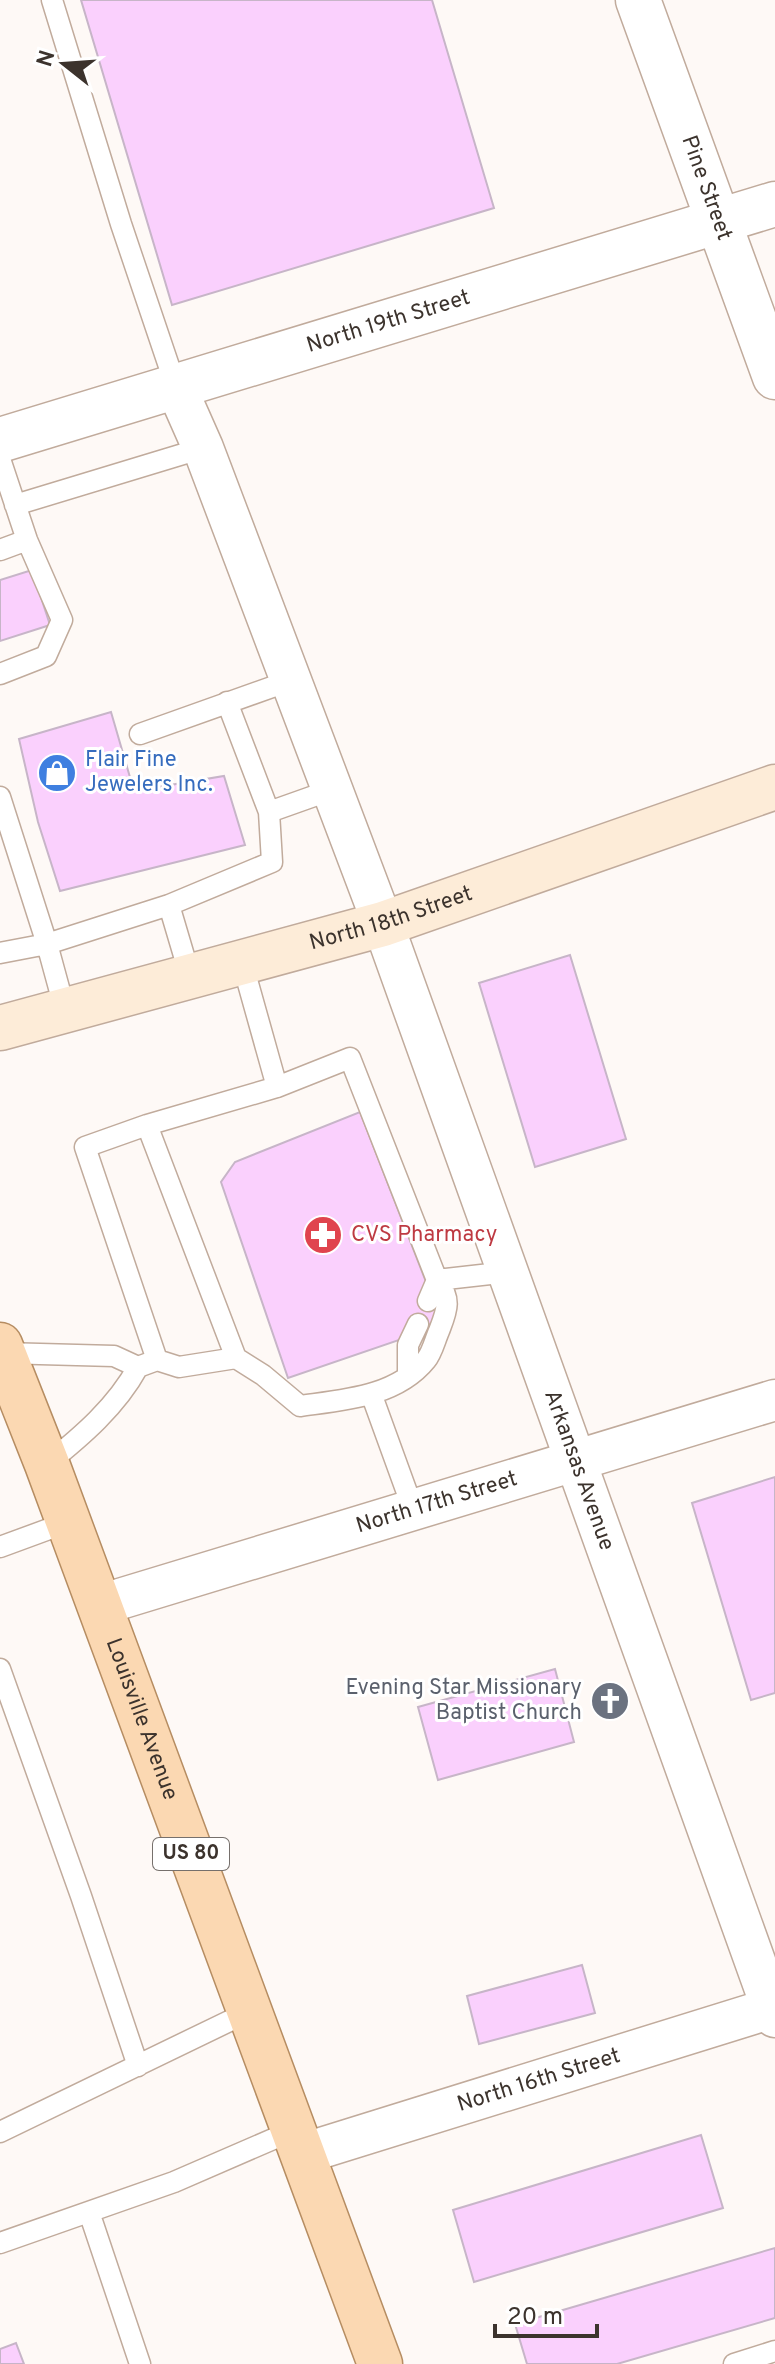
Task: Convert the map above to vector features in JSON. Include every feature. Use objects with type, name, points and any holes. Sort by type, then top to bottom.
[{"type":"main road","name":"North 18th Street","points":[[0,1028],[383,924],[775,787]]},
{"type":"main road","name":"Louisville Avenue","points":[[2,1349],[100,1605],[380,2364]]},
{"type":"street","name":"Pine Street","points":[[638,0],[775,377]]},
{"type":"street","name":"North 19th Street","points":[[0,440],[775,204]]},
{"type":"street","name":"Arkansas Avenue","points":[[176,387],[203,448],[383,924],[774,2011]]},
{"type":"street","name":"North 17th Street","points":[[100,1605],[775,1400]]},
{"type":"street","name":"North 16th Street","points":[[298,2142],[774,2011]]},
{"type":"lane","points":[[52,0],[125,237],[176,387]]},
{"type":"lane","points":[[15,505],[203,448]]},
{"type":"lane","points":[[0,459],[27,540],[62,620],[46,656],[0,674]]},
{"type":"lane","points":[[0,550],[27,540]]},
{"type":"lane","points":[[140,734],[289,681]]},
{"type":"lane","points":[[0,953],[47,944],[169,905],[272,862],[269,812],[227,702]]},
{"type":"lane","points":[[269,812],[331,790]]},
{"type":"lane","points":[[0,797],[65,1010]]},
{"type":"lane","points":[[169,905],[190,976]]},
{"type":"lane","points":[[242,962],[277,1087]]},
{"type":"lane","points":[[147,1125],[236,1358],[263,1375],[300,1406],[372,1396],[408,1375],[427,1359],[449,1307],[447,1293],[437,1280],[350,1058],[277,1087],[147,1125],[85,1147],[147,1364]]},
{"type":"lane","points":[[437,1280],[508,1272]]},
{"type":"lane","points":[[428,1301],[437,1280]]},
{"type":"lane","points":[[408,1375],[408,1345],[418,1324]]},
{"type":"lane","points":[[2,1349],[114,1356],[179,1367],[236,1358]]},
{"type":"lane","points":[[47,1464],[89,1430],[147,1364]]},
{"type":"lane","points":[[372,1396],[413,1509]]},
{"type":"lane","points":[[0,1547],[68,1522]]},
{"type":"lane","points":[[0,1669],[138,2066]]},
{"type":"lane","points":[[0,2132],[250,2011]]},
{"type":"lane","points":[[0,2243],[298,2142]]},
{"type":"lane","points":[[89,2212],[140,2364]]},
{"type":"lane","points":[[734,2364],[775,2351]]},
{"type":"building","points":[[81,0],[432,0],[494,208],[172,305]]},
{"type":"building","points":[[32,570],[50,625],[0,641],[0,580]]},
{"type":"building","points":[[111,712],[134,791],[224,776],[245,845],[60,891],[38,822],[19,739]]},
{"type":"building","points":[[570,955],[626,1139],[535,1167],[479,983]]},
{"type":"building","name":"CVS Pharmacy","points":[[360,1112],[428,1287],[441,1306],[431,1331],[418,1324],[405,1338],[288,1378],[221,1182],[235,1162]]},
{"type":"building","points":[[775,1477],[775,1693],[751,1700],[692,1503]]},
{"type":"building","points":[[555,1669],[574,1742],[438,1780],[418,1707]]},
{"type":"building","points":[[582,1965],[595,2013],[479,2044],[467,1996]]},
{"type":"building","points":[[701,2135],[723,2208],[474,2282],[453,2210]]},
{"type":"building","points":[[775,2248],[775,2318],[617,2364],[527,2364],[515,2324]]},
{"type":"building","points":[[16,2343],[24,2364],[0,2364],[0,2349]]},
{"type":"place","name":"Flair Fine Jewelers Inc.","points":[[57,773]]},
{"type":"place","name":"CVS Pharmacy","points":[[323,1235]]},
{"type":"place","name":"Evening Star Missionary Baptist Church","points":[[610,1701]]}]
